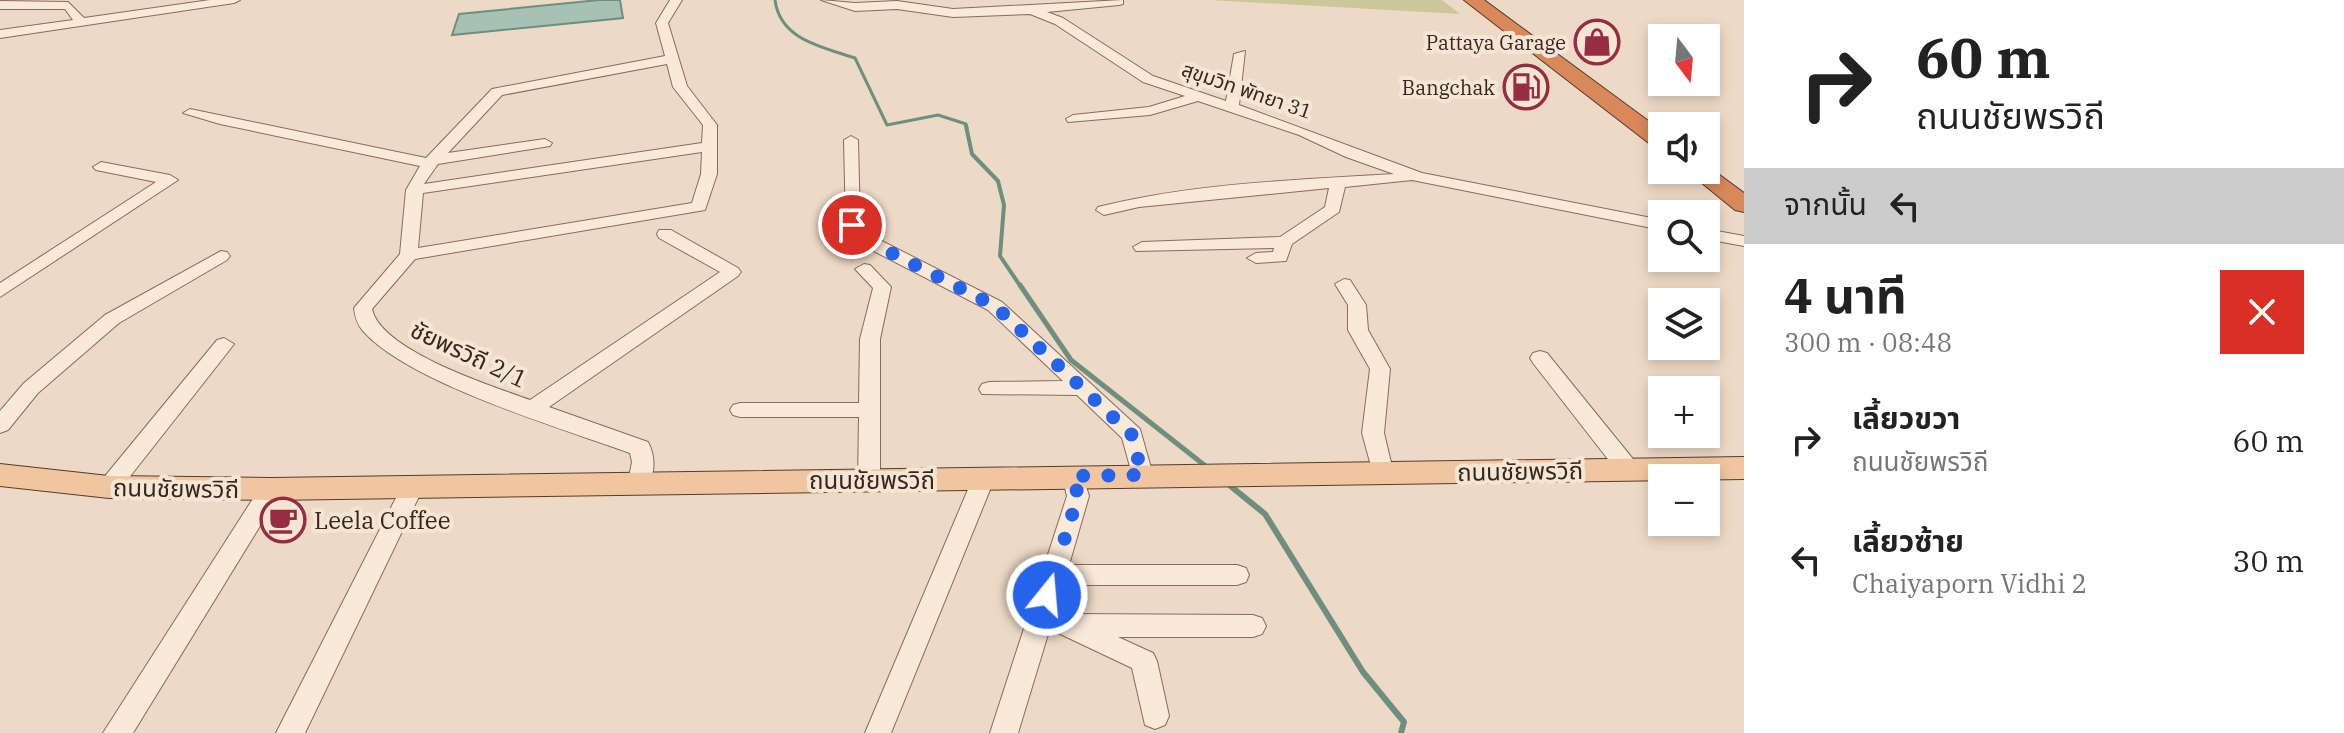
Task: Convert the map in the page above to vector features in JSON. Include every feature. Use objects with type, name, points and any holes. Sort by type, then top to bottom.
[{"type":"highway","points":[[1473,0],[1648,131]]},
{"type":"highway","points":[[1493,0],[1648,114]]},
{"type":"highway","points":[[1720,167],[1744,185]]},
{"type":"highway","points":[[1716,184],[1744,205]]},
{"type":"main road","name":"ถนนชัยพรวิถี","points":[[0,475],[109,487],[271,489],[1744,468]]},
{"type":"street","points":[[130,15],[136,0]]},
{"type":"street","points":[[0,34],[234,0]]},
{"type":"street","points":[[671,59],[497,92],[430,162],[414,190],[409,255],[699,207],[709,174],[710,125],[680,87],[671,59],[662,23],[676,0]]},
{"type":"street","name":"สุขุมวิท พัทยา 31","points":[[827,0],[855,7],[897,5],[953,13],[1032,10],[1059,21],[1148,79],[1304,132],[1351,154],[1418,177],[1648,222]]},
{"type":"street","points":[[1032,10],[1119,2]]},
{"type":"street","points":[[0,5],[68,6],[81,22]]},
{"type":"street","points":[[1232,107],[1240,54]]},
{"type":"street","points":[[1073,119],[1150,111],[1199,96]]},
{"type":"street","points":[[190,113],[430,162],[545,143]]},
{"type":"street","points":[[851,140],[852,225],[866,240],[995,306],[1132,435],[1142,475]]},
{"type":"street","points":[[414,190],[709,146]]},
{"type":"street","points":[[0,291],[170,180],[101,167]]},
{"type":"street","points":[[1104,210],[1139,202],[1418,177]]},
{"type":"street","points":[[1142,247],[1284,242],[1333,209],[1338,182]]},
{"type":"street","points":[[532,409],[732,272],[665,234]]},
{"type":"street","points":[[1720,237],[1744,241]]},
{"type":"street","points":[[1256,258],[1280,257],[1284,242]]},
{"type":"street","name":"ชัยพรวิถี 2/1","points":[[409,255],[366,300],[363,308],[368,325],[402,353],[532,409],[640,448],[643,462],[639,482]]},
{"type":"street","points":[[0,425],[31,388],[112,319],[221,256]]},
{"type":"street","points":[[864,269],[882,287],[870,339],[869,480]]},
{"type":"street","points":[[1344,284],[1357,305],[1358,330],[1380,369],[1374,401],[1373,433],[1382,471]]},
{"type":"street","points":[[109,487],[224,344]]},
{"type":"street","points":[[1540,358],[1629,470]]},
{"type":"street","points":[[989,389],[1083,388]]},
{"type":"street","points":[[740,410],[869,410]]},
{"type":"street","points":[[1004,733],[1078,496],[1073,476]]},
{"type":"street","points":[[878,731],[983,480]]},
{"type":"street","points":[[290,733],[413,486]]},
{"type":"street","points":[[117,733],[271,489]]},
{"type":"street","points":[[1054,575],[1237,575]]},
{"type":"street","points":[[1041,615],[1144,661],[1155,716]]},
{"type":"street","points":[[1067,625],[1253,626]]},
{"type":"shaded area","points":[[620,0],[623,18],[452,35],[459,14]]},
{"type":"shaded area","points":[[1210,0],[1442,0],[1460,14]]},
{"type":"waterway","points":[[775,0],[779,14],[794,33],[855,58],[887,125],[938,115],[966,124],[967,128]]},
{"type":"waterway","points":[[966,126],[972,154],[998,181],[1004,205],[1000,256],[1021,287]]},
{"type":"waterway","points":[[1020,285],[1071,360],[1208,468]]},
{"type":"waterway","points":[[1228,484],[1265,514],[1363,672],[1404,722],[1401,733]]},
{"type":"place","name":"Pattaya Garage","points":[[1597,42]]},
{"type":"place","name":"Bangchak","points":[[1526,87]]},
{"type":"place","name":"Leela Coffee","points":[[283,520]]},
{"type":"route","points":[[852,225],[866,240],[995,306],[1132,435],[1142,475],[1073,476],[1078,496],[1047,595]]}]
